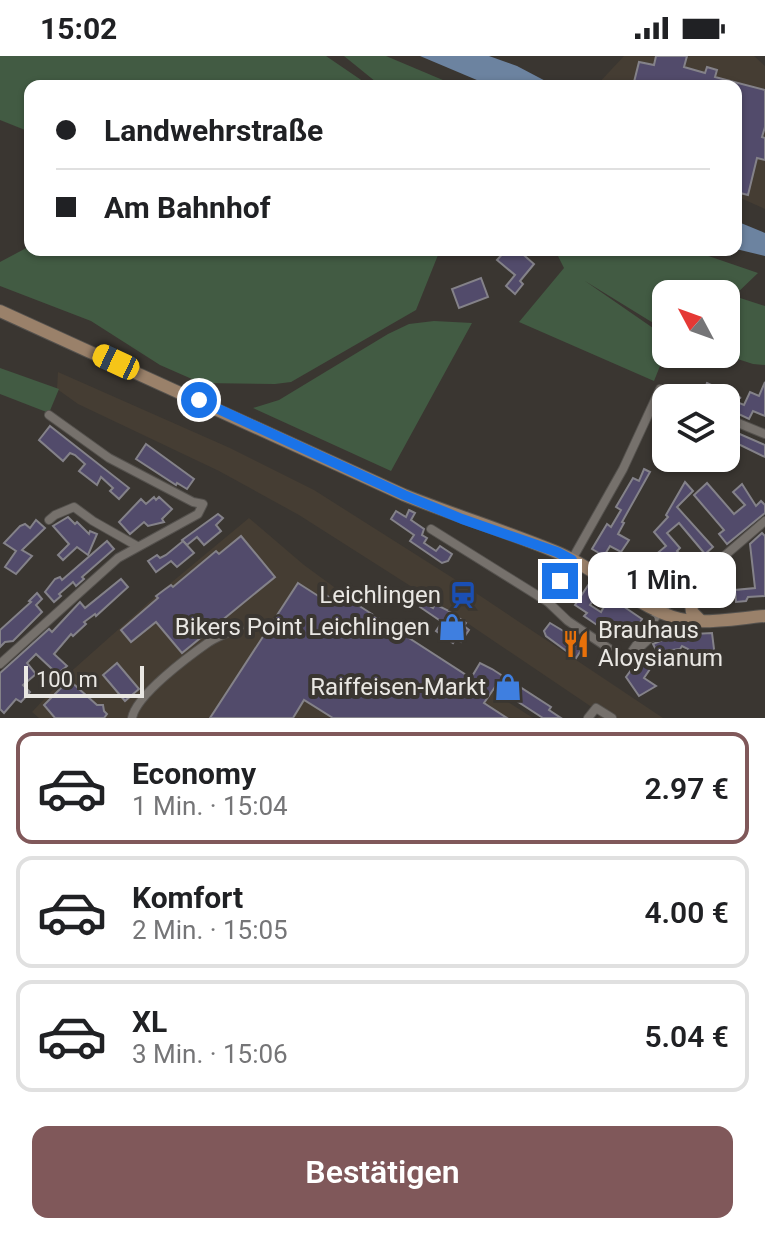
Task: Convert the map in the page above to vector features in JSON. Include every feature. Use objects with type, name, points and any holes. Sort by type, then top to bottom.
[{"type":"main road","points":[[0,311],[404,495],[572,560],[659,612],[695,621],[765,616]]},
{"type":"main road","points":[[689,588],[695,621]]},
{"type":"street","points":[[548,602],[623,469],[652,406]]},
{"type":"street","points":[[0,664],[118,558],[198,514],[203,504],[193,502],[109,458],[49,415]]},
{"type":"street","points":[[740,424],[765,434]]},
{"type":"street","points":[[49,520],[74,507],[137,546]]},
{"type":"street","points":[[626,660],[659,612],[765,521]]},
{"type":"street","points":[[431,529],[548,602],[568,621],[626,660]]},
{"type":"street","points":[[626,660],[650,638],[695,621]]},
{"type":"street","points":[[132,718],[137,705],[159,683],[212,640],[239,628]]},
{"type":"street","points":[[588,718],[596,708],[612,718]]},
{"type":"shaded area","points":[[624,56],[754,56],[765,66],[765,209],[742,199],[742,80],[602,80]]},
{"type":"shaded area","points":[[58,372],[230,448],[314,490],[467,587],[663,718],[598,718],[602,714],[445,608],[299,515],[219,471],[78,404],[57,389]]},
{"type":"shaded area","points":[[249,518],[304,565],[364,609],[533,718],[39,718],[32,712],[66,676]]},
{"type":"green space","points":[[0,56],[326,56],[361,80],[24,80],[24,130],[0,120]]},
{"type":"green space","points":[[344,56],[386,56],[443,80],[374,80]]},
{"type":"green space","points":[[24,249],[24,256],[438,256],[416,310],[291,382],[275,384],[201,383],[160,365],[91,321],[0,286],[0,262]]},
{"type":"green space","points":[[558,256],[708,256],[758,273],[740,290],[740,280],[652,280],[652,322],[585,281],[652,327],[652,368],[659,368],[654,381],[519,322],[564,268]]},
{"type":"green space","points":[[740,298],[765,306],[765,365],[740,360]]},
{"type":"green space","points":[[434,321],[472,323],[391,471],[253,408],[279,400],[388,334],[409,324]]},
{"type":"green space","points":[[0,368],[59,389],[49,413],[0,394]]},
{"type":"water","points":[[420,56],[489,56],[544,80],[477,80]]},
{"type":"water","points":[[742,223],[765,233],[765,256],[742,250]]},
{"type":"building","points":[[656,56],[687,56],[684,67],[705,73],[707,67],[717,70],[715,77],[727,80],[634,80],[639,62],[654,65]]},
{"type":"building","points":[[742,84],[765,90],[762,137],[765,138],[765,160],[757,158],[748,195],[742,194]]},
{"type":"building","points":[[501,256],[525,256],[534,264],[520,281],[523,284],[515,294],[506,286],[515,275],[497,260]]},
{"type":"building","points":[[481,278],[488,297],[459,308],[452,289]]},
{"type":"building","points":[[765,382],[765,416],[753,411],[749,419],[740,415],[740,403],[744,405],[750,392],[759,396]]},
{"type":"building","points":[[50,426],[129,488],[119,499],[101,477],[97,485],[79,471],[85,464],[75,455],[70,453],[63,461],[39,440]]},
{"type":"building","points":[[740,434],[765,445],[765,457],[740,445]]},
{"type":"building","points":[[146,444],[194,479],[187,489],[136,459]]},
{"type":"building","points":[[644,469],[650,472],[618,534],[629,540],[621,552],[610,546],[604,556],[592,549],[607,524],[611,527],[621,510],[616,507],[633,478],[639,481]]},
{"type":"building","points":[[685,482],[693,491],[677,507],[713,547],[705,554],[679,523],[667,533],[688,563],[664,584],[671,592],[662,600],[653,589],[661,582],[654,574],[663,566],[654,556],[666,546],[654,532],[668,517],[666,515]]},
{"type":"building","points":[[707,483],[734,514],[745,505],[733,492],[742,484],[756,506],[761,501],[765,505],[765,513],[727,544],[719,534],[724,530],[694,495]]},
{"type":"building","points":[[154,497],[156,500],[159,497],[172,509],[162,519],[164,522],[148,526],[144,522],[130,534],[119,522],[141,499],[146,504]]},
{"type":"building","points":[[409,510],[415,513],[411,520],[424,529],[422,535],[427,538],[424,543],[436,551],[440,546],[452,554],[448,561],[442,563],[410,541],[414,535],[391,519],[396,511],[406,517]]},
{"type":"building","points":[[218,514],[223,518],[216,525],[221,531],[204,545],[197,537],[187,545],[182,540]]},
{"type":"building","points":[[68,517],[89,534],[90,531],[97,534],[88,555],[77,547],[63,560],[58,555],[69,544],[53,526]]},
{"type":"building","points":[[36,520],[45,528],[22,550],[32,556],[16,574],[5,567],[16,551],[4,543],[20,526],[25,524],[30,528]]},
{"type":"building","points":[[762,533],[765,536],[765,596],[748,597],[746,601],[736,602],[735,590],[755,588],[750,544]]},
{"type":"building","points":[[241,536],[275,577],[182,653],[156,622],[131,642],[121,630],[158,598],[156,596],[171,585],[173,587],[216,551],[219,554]]},
{"type":"building","points":[[107,541],[114,549],[76,586],[73,582],[59,594],[61,596],[54,602],[45,592],[55,579],[60,577],[62,580]]},
{"type":"building","points":[[183,541],[194,553],[177,567],[171,561],[156,572],[148,561],[157,555],[160,558],[166,555]]},
{"type":"building","points":[[121,579],[128,587],[96,616],[84,622],[86,624],[73,636],[71,634],[54,654],[67,666],[55,676],[36,654],[27,663],[36,674],[23,685],[30,692],[21,702],[16,699],[4,713],[0,709],[0,673],[49,629],[52,632],[80,602],[85,608]]},
{"type":"building","points":[[298,583],[323,599],[326,595],[339,603],[344,596],[471,678],[480,663],[492,669],[551,707],[549,710],[561,718],[543,718],[495,687],[484,703],[507,718],[333,718],[304,700],[293,718],[210,718]]},
{"type":"building","points":[[589,584],[601,588],[590,605],[601,612],[611,594],[619,599],[617,602],[642,619],[641,625],[629,639],[607,624],[600,621],[597,625],[575,605]]},
{"type":"building","points":[[37,593],[42,599],[36,605],[42,612],[13,641],[5,642],[0,647],[0,630]]},
{"type":"building","points":[[423,602],[433,608],[435,604],[466,623],[464,626],[469,630],[461,642],[456,639],[453,643],[436,631],[442,622],[420,607]]},
{"type":"building","points":[[550,623],[585,644],[576,658],[546,636],[544,631]]},
{"type":"building","points":[[712,633],[715,657],[687,660],[692,653],[682,646],[680,649],[657,652],[653,644],[674,635]]},
{"type":"building","points":[[642,655],[654,663],[644,678],[656,686],[639,696],[626,677]]},
{"type":"building","points":[[117,663],[139,689],[125,701],[103,675]]},
{"type":"building","points":[[69,680],[97,705],[103,705],[107,714],[104,718],[55,718],[44,705]]},
{"type":"place","name":"Leichlingen","points":[[463,595]]},
{"type":"place","name":"Bikers Point Leichlingen","points":[[452,627]]},
{"type":"place","name":"Brauhaus Aloysianum","points":[[576,644]]},
{"type":"place","name":"Raiffeisen-Markt","points":[[508,687]]},
{"type":"route","points":[[199,400],[404,495],[557,552],[572,560],[560,581]]}]
